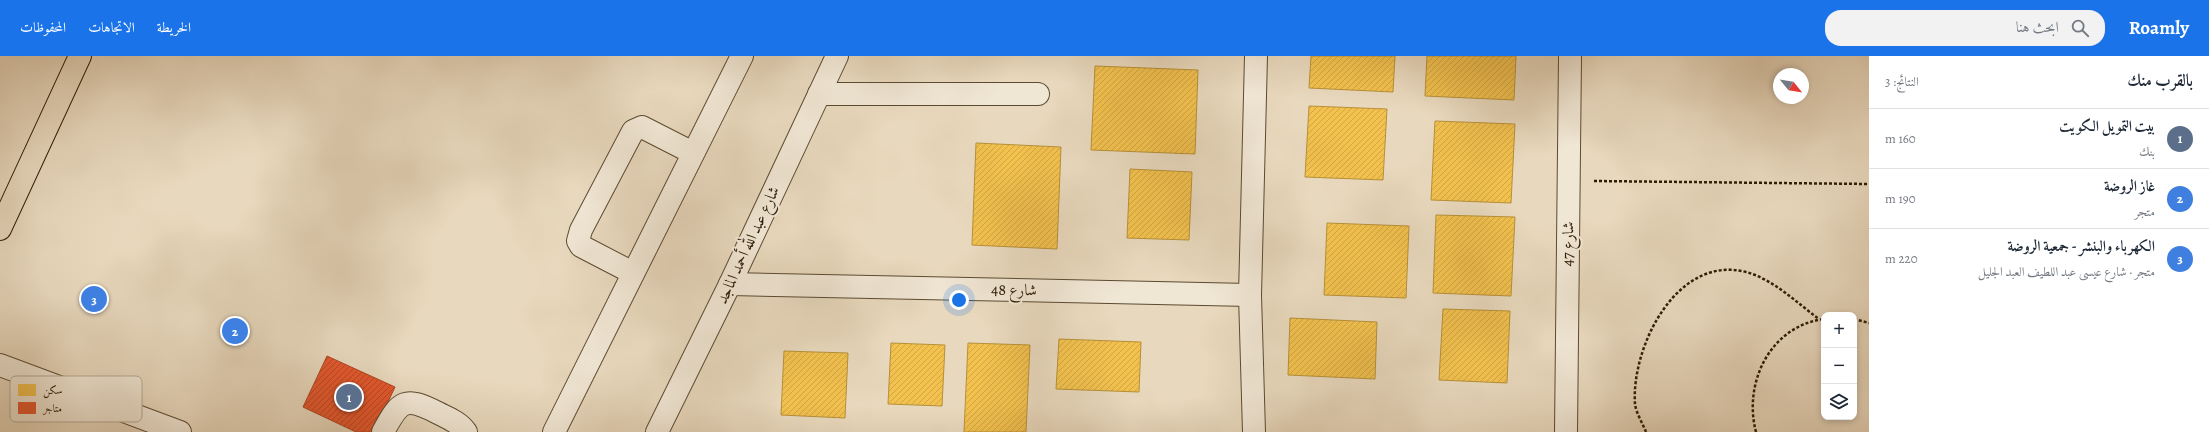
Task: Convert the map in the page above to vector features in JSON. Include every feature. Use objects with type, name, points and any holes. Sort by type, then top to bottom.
[{"type":"main road","points":[[0,229],[80,56]]},
{"type":"street","points":[[554,432],[742,56]]},
{"type":"street","name":"شارع عبد الله أحمد الماجد","points":[[657,432],[730,284],[837,56]]},
{"type":"street","points":[[1254,432],[1250,294],[1256,56]]},
{"type":"street","name":"شارع 47","points":[[1566,432],[1570,56]]},
{"type":"street","points":[[819,94],[1038,94]]},
{"type":"street","points":[[633,273],[581,246],[578,241],[581,230],[633,131],[642,127],[693,154]]},
{"type":"street","name":"شارع 48","points":[[730,284],[1250,294]]},
{"type":"street","points":[[0,365],[30,376]]},
{"type":"street","points":[[383,432],[397,408],[411,402],[418,402],[456,422],[466,432]]},
{"type":"street","points":[[142,418],[180,432]]},
{"type":"path","points":[[1569,181],[1869,184]]},
{"type":"path","points":[[1646,432],[1635,405],[1638,368],[1642,355],[1649,334],[1668,303],[1679,290],[1694,279],[1728,270],[1745,272],[1762,278],[1819,319]]},
{"type":"path","points":[[1756,432],[1752,414],[1752,396],[1756,378],[1763,362],[1773,347],[1787,334],[1802,325],[1819,319]]},
{"type":"path","points":[[1857,320],[1869,323]]},
{"type":"building: سكن","points":[[1311,56],[1395,56],[1393,92],[1309,88]]},
{"type":"building: سكن","points":[[1427,56],[1516,56],[1514,100],[1425,96]]},
{"type":"building: سكن","points":[[1095,66],[1198,70],[1195,154],[1091,150]]},
{"type":"building: سكن","points":[[1309,106],[1387,109],[1383,180],[1305,177]]},
{"type":"building: سكن","points":[[1435,121],[1515,124],[1511,203],[1431,200]]},
{"type":"building: سكن","points":[[976,143],[1061,147],[1057,249],[972,245]]},
{"type":"building: سكن","points":[[1130,169],[1192,172],[1189,240],[1127,238]]},
{"type":"building: سكن","points":[[1436,215],[1515,217],[1511,296],[1433,293]]},
{"type":"building: سكن","points":[[1327,223],[1409,226],[1406,298],[1324,295]]},
{"type":"building: سكن","points":[[1443,309],[1510,311],[1507,383],[1439,380]]},
{"type":"building: سكن","points":[[1290,318],[1377,322],[1375,379],[1288,375]]},
{"type":"building: سكن","points":[[1059,339],[1141,342],[1139,392],[1056,389]]},
{"type":"building: سكن","points":[[891,343],[945,345],[942,406],[888,404]]},
{"type":"building: سكن","points":[[968,343],[1030,345],[1026,432],[964,432]]},
{"type":"building: سكن","points":[[784,351],[848,353],[845,418],[781,415]]},
{"type":"building: متاجر","points":[[327,356],[395,387],[374,432],[356,432],[303,407]]},
{"type":"place","name":"الكهرباء والبنشر - جمعية الروضة","points":[[94,299]]},
{"type":"place","name":"غاز الروضة","points":[[235,331]]},
{"type":"place","name":"بيت التمويل الكويت","points":[[349,397]]}]
